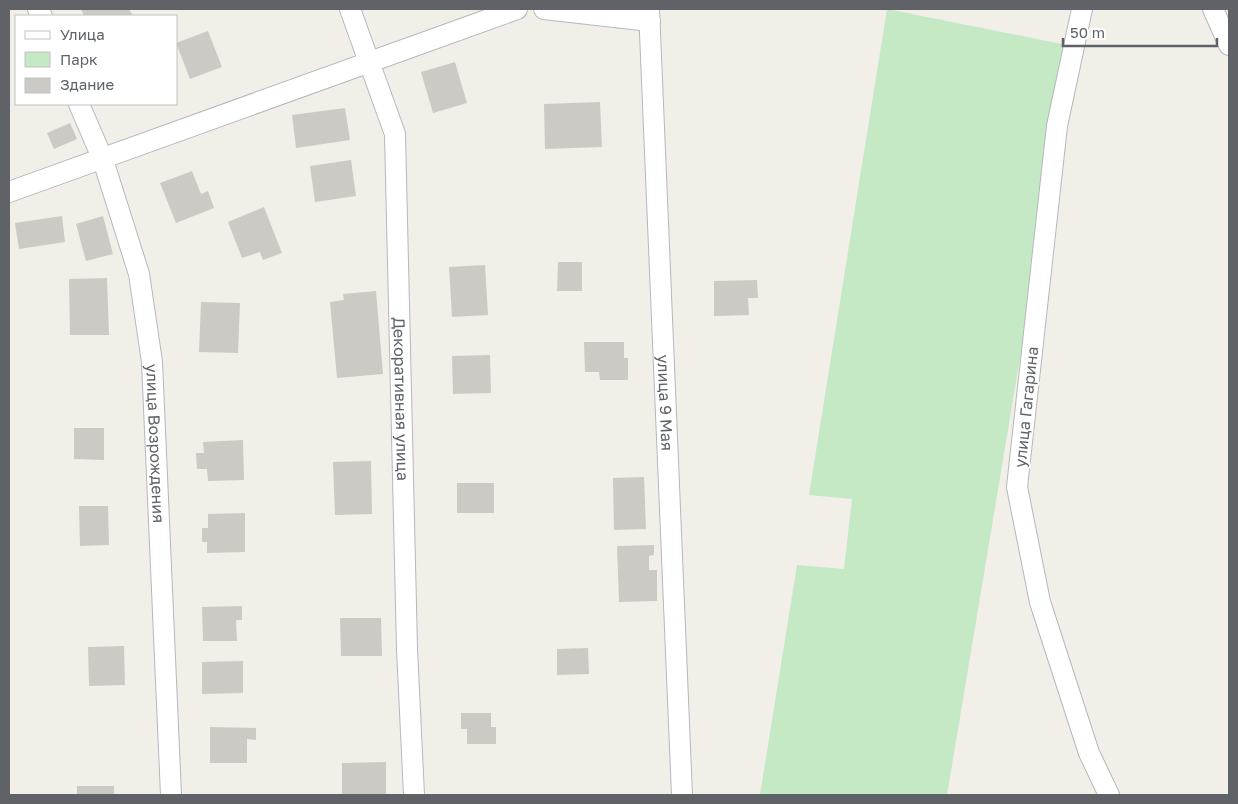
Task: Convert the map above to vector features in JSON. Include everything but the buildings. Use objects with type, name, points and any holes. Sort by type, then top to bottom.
[{"type":"street","name":"Декоративная улица","points":[[350,9],[395,134],[407,649],[414,795]]},
{"type":"street","points":[[9,192],[103,160],[370,61],[517,9]]},
{"type":"street","points":[[544,9],[649,15]]},
{"type":"street","name":"улица Гагарина","points":[[1082,9],[1057,126],[1017,487],[1040,602],[1089,753],[1109,795]]},
{"type":"street","points":[[1213,9],[1229,45]]},
{"type":"street","name":"улица 9 Мая","points":[[649,15],[682,795]]},
{"type":"street","name":"улица Возрождения","points":[[79,105],[103,160],[139,274],[152,362],[171,795]]},
{"type":"green space","points":[[887,9],[1072,46],[947,795],[760,795],[797,565],[844,569],[852,499],[809,495]]}]
